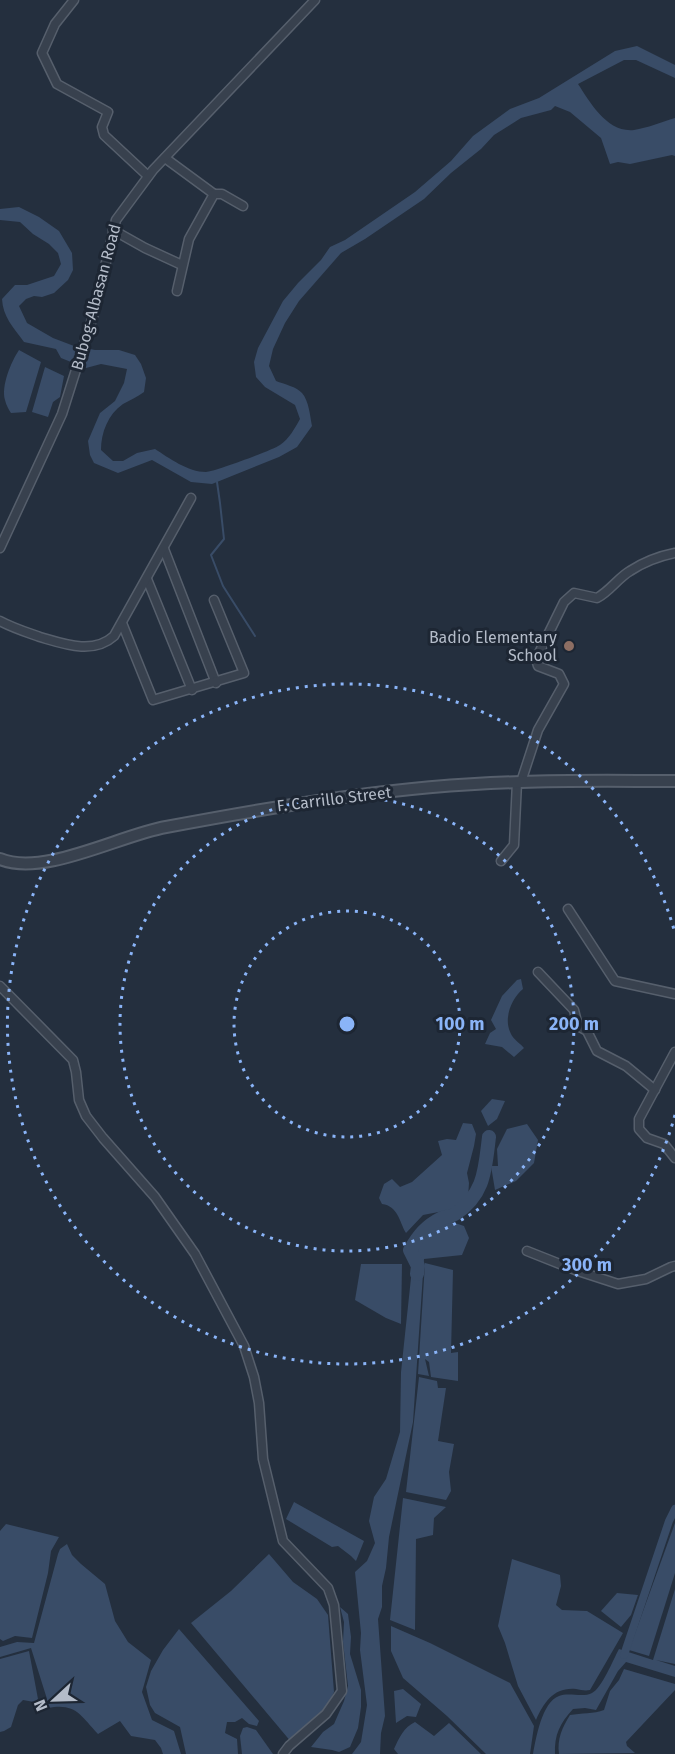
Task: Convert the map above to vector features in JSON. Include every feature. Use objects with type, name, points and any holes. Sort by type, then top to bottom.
[{"type":"street","points":[[74,0],[55,24],[42,53],[57,84],[108,112],[102,127],[104,135],[148,176]]},
{"type":"street","name":"Bubog-Albasan Road","points":[[0,548],[62,414],[94,313],[116,220],[148,176],[315,0]]},
{"type":"street","points":[[165,158],[214,194],[222,194],[243,206]]},
{"type":"street","points":[[177,291],[189,239],[214,194]]},
{"type":"street","points":[[113,230],[182,265]]},
{"type":"street","points":[[0,621],[20,631],[61,644],[94,645],[109,640],[122,623],[191,498]]},
{"type":"street","points":[[164,549],[216,682]]},
{"type":"street","points":[[501,861],[514,845],[519,782],[538,730],[564,684],[559,674],[538,666],[536,659],[564,602],[574,593],[597,598],[607,592],[629,571],[662,555],[675,553]]},
{"type":"street","points":[[147,579],[192,690]]},
{"type":"street","points":[[122,623],[153,700],[244,673],[214,600]]},
{"type":"street","name":"F. Carrillo Street","points":[[0,859],[23,864],[47,862],[151,830],[280,806],[375,793],[519,782],[675,781]]},
{"type":"street","points":[[568,909],[615,981],[675,994]]},
{"type":"street","points":[[538,972],[574,1010],[578,1026],[587,1031],[597,1051],[626,1066],[655,1090]]},
{"type":"street","points":[[0,986],[73,1060],[79,1100],[86,1116],[155,1197],[195,1254],[244,1346],[254,1377],[259,1403],[263,1459],[283,1541],[328,1588],[334,1605],[342,1691],[326,1714],[283,1754]]},
{"type":"street","points":[[675,1052],[639,1119],[639,1129],[647,1138],[664,1144],[675,1158]]},
{"type":"street","points":[[528,1251],[618,1284],[646,1280],[675,1266]]},
{"type":"water","points":[[637,46],[675,65],[675,78],[636,60],[624,60],[578,84],[600,115],[624,130],[634,130],[675,118],[675,156],[630,164],[618,162],[610,164],[601,138],[570,112],[555,106],[551,110],[521,118],[494,135],[424,199],[341,253],[299,301],[285,323],[273,349],[269,366],[276,381],[294,387],[302,393],[308,404],[312,426],[297,447],[279,457],[212,484],[191,482],[152,460],[118,473],[94,463],[88,441],[100,413],[115,401],[124,383],[127,369],[101,364],[86,368],[61,358],[56,349],[24,342],[6,317],[2,299],[15,285],[27,285],[54,276],[61,264],[58,253],[20,222],[0,220],[0,209],[19,207],[59,231],[72,253],[73,270],[68,280],[54,293],[42,297],[34,296],[26,299],[19,306],[27,323],[53,338],[74,346],[95,350],[119,350],[135,355],[146,378],[144,392],[123,404],[109,418],[102,437],[101,450],[113,461],[123,461],[137,453],[155,449],[186,467],[206,472],[267,451],[286,440],[300,419],[295,405],[265,387],[256,377],[254,362],[258,348],[283,301],[330,247],[345,240],[415,192],[451,161],[473,136],[510,109],[539,98],[615,51]]},
{"type":"water","points":[[19,350],[41,362],[26,412],[11,413],[5,402],[4,388],[10,367]]},
{"type":"water","points":[[45,367],[64,376],[60,397],[53,402],[48,417],[32,412]]},
{"type":"water","points":[[521,979],[523,989],[515,998],[508,1016],[513,1038],[524,1048],[514,1057],[502,1047],[485,1044],[490,1033],[496,1029],[491,1020],[502,996],[517,980]]},
{"type":"water","points":[[492,1099],[505,1101],[497,1119],[488,1126],[481,1111]]},
{"type":"water","points":[[463,1123],[472,1124],[476,1134],[467,1173],[468,1197],[454,1209],[423,1215],[406,1233],[395,1211],[382,1204],[379,1198],[384,1184],[392,1179],[400,1187],[412,1182],[442,1155],[438,1141],[456,1140]]},
{"type":"water","points":[[527,1124],[538,1140],[534,1163],[516,1181],[495,1190],[491,1166],[498,1166],[497,1149],[507,1129]]},
{"type":"water","points":[[443,1219],[464,1226],[469,1238],[462,1255],[424,1259],[413,1422],[389,1537],[382,1586],[382,1607],[378,1619],[385,1716],[380,1754],[352,1754],[361,1742],[367,1705],[360,1650],[361,1633],[355,1572],[367,1561],[375,1543],[369,1521],[374,1497],[386,1479],[400,1432],[401,1372],[413,1259],[420,1242]]},
{"type":"water","points":[[425,1263],[453,1270],[451,1353],[458,1352],[458,1381],[431,1377],[429,1362],[425,1359],[429,1376],[418,1374]]},
{"type":"water","points":[[361,1264],[402,1264],[401,1324],[355,1300]]},
{"type":"water","points":[[419,1377],[437,1381],[438,1388],[446,1388],[438,1441],[454,1444],[449,1472],[451,1491],[446,1500],[406,1492]]},
{"type":"water","points":[[403,1498],[446,1507],[434,1518],[433,1535],[416,1539],[415,1630],[390,1620]]},
{"type":"water","points":[[294,1502],[364,1541],[356,1561],[338,1546],[332,1547],[286,1519]]},
{"type":"water","points":[[675,1523],[675,1573],[649,1656],[629,1650]]},
{"type":"water","points":[[6,1524],[59,1537],[51,1551],[32,1638],[15,1636],[3,1641],[0,1639],[0,1531]]},
{"type":"water","points":[[67,1544],[72,1555],[105,1584],[115,1621],[128,1642],[151,1660],[142,1692],[152,1720],[174,1731],[181,1754],[163,1754],[155,1740],[131,1736],[120,1721],[98,1734],[77,1712],[65,1707],[48,1708],[31,1648],[0,1657],[0,1647],[17,1642],[34,1643],[58,1554],[60,1549]]},
{"type":"water","points":[[269,1554],[293,1582],[317,1599],[328,1615],[334,1692],[322,1718],[292,1743],[191,1623],[231,1591]]},
{"type":"water","points":[[512,1559],[560,1575],[561,1586],[556,1605],[562,1610],[587,1611],[623,1633],[590,1690],[568,1689],[556,1693],[546,1702],[536,1720],[518,1686],[498,1626]]},
{"type":"water","points":[[675,1589],[675,1664],[656,1660],[675,1666],[675,1677],[626,1662],[618,1671],[596,1710],[573,1709],[568,1714],[557,1735],[555,1754],[533,1754],[541,1721],[548,1705],[553,1700],[563,1695],[584,1695],[596,1690],[619,1649],[653,1660]]},
{"type":"water","points":[[617,1593],[638,1595],[631,1615],[621,1627],[601,1611]]},
{"type":"water","points":[[340,1607],[348,1614],[351,1637],[350,1654],[361,1690],[361,1707],[358,1728],[350,1747],[339,1752],[311,1747],[323,1732],[334,1724],[348,1686],[343,1642],[344,1622]]},
{"type":"water","points":[[391,1626],[510,1683],[534,1726],[530,1754],[486,1754],[403,1678],[391,1651]]},
{"type":"water","points":[[179,1629],[259,1721],[257,1726],[249,1724],[242,1718],[235,1722],[227,1722],[225,1733],[237,1739],[238,1754],[186,1754],[180,1727],[155,1713],[150,1705],[146,1687],[151,1671]]},
{"type":"water","points":[[29,1651],[38,1699],[34,1702],[23,1700],[18,1705],[11,1727],[0,1732],[0,1659]]},
{"type":"water","points":[[624,1669],[675,1684],[675,1690],[626,1742],[635,1753],[559,1754],[561,1734],[570,1715],[604,1710],[610,1691]]},
{"type":"water","points":[[403,1689],[421,1704],[416,1717],[407,1716],[396,1723],[394,1691]]},
{"type":"water","points":[[415,1722],[434,1736],[449,1723],[481,1754],[398,1754],[394,1749],[398,1741],[405,1730]]},
{"type":"water","points":[[243,1728],[256,1730],[273,1754],[242,1754],[240,1736]]},
{"type":"waterway","points":[[217,482],[224,539],[211,555],[223,586],[255,636]]},
{"type":"waterway","points":[[417,1274],[418,1266],[410,1250],[427,1228],[442,1218],[452,1216],[472,1198],[482,1180],[489,1137]]},
{"type":"waterway","points":[[624,1655],[675,1509]]},
{"type":"place","name":"Badio Elementary School","points":[[569,646]]}]
